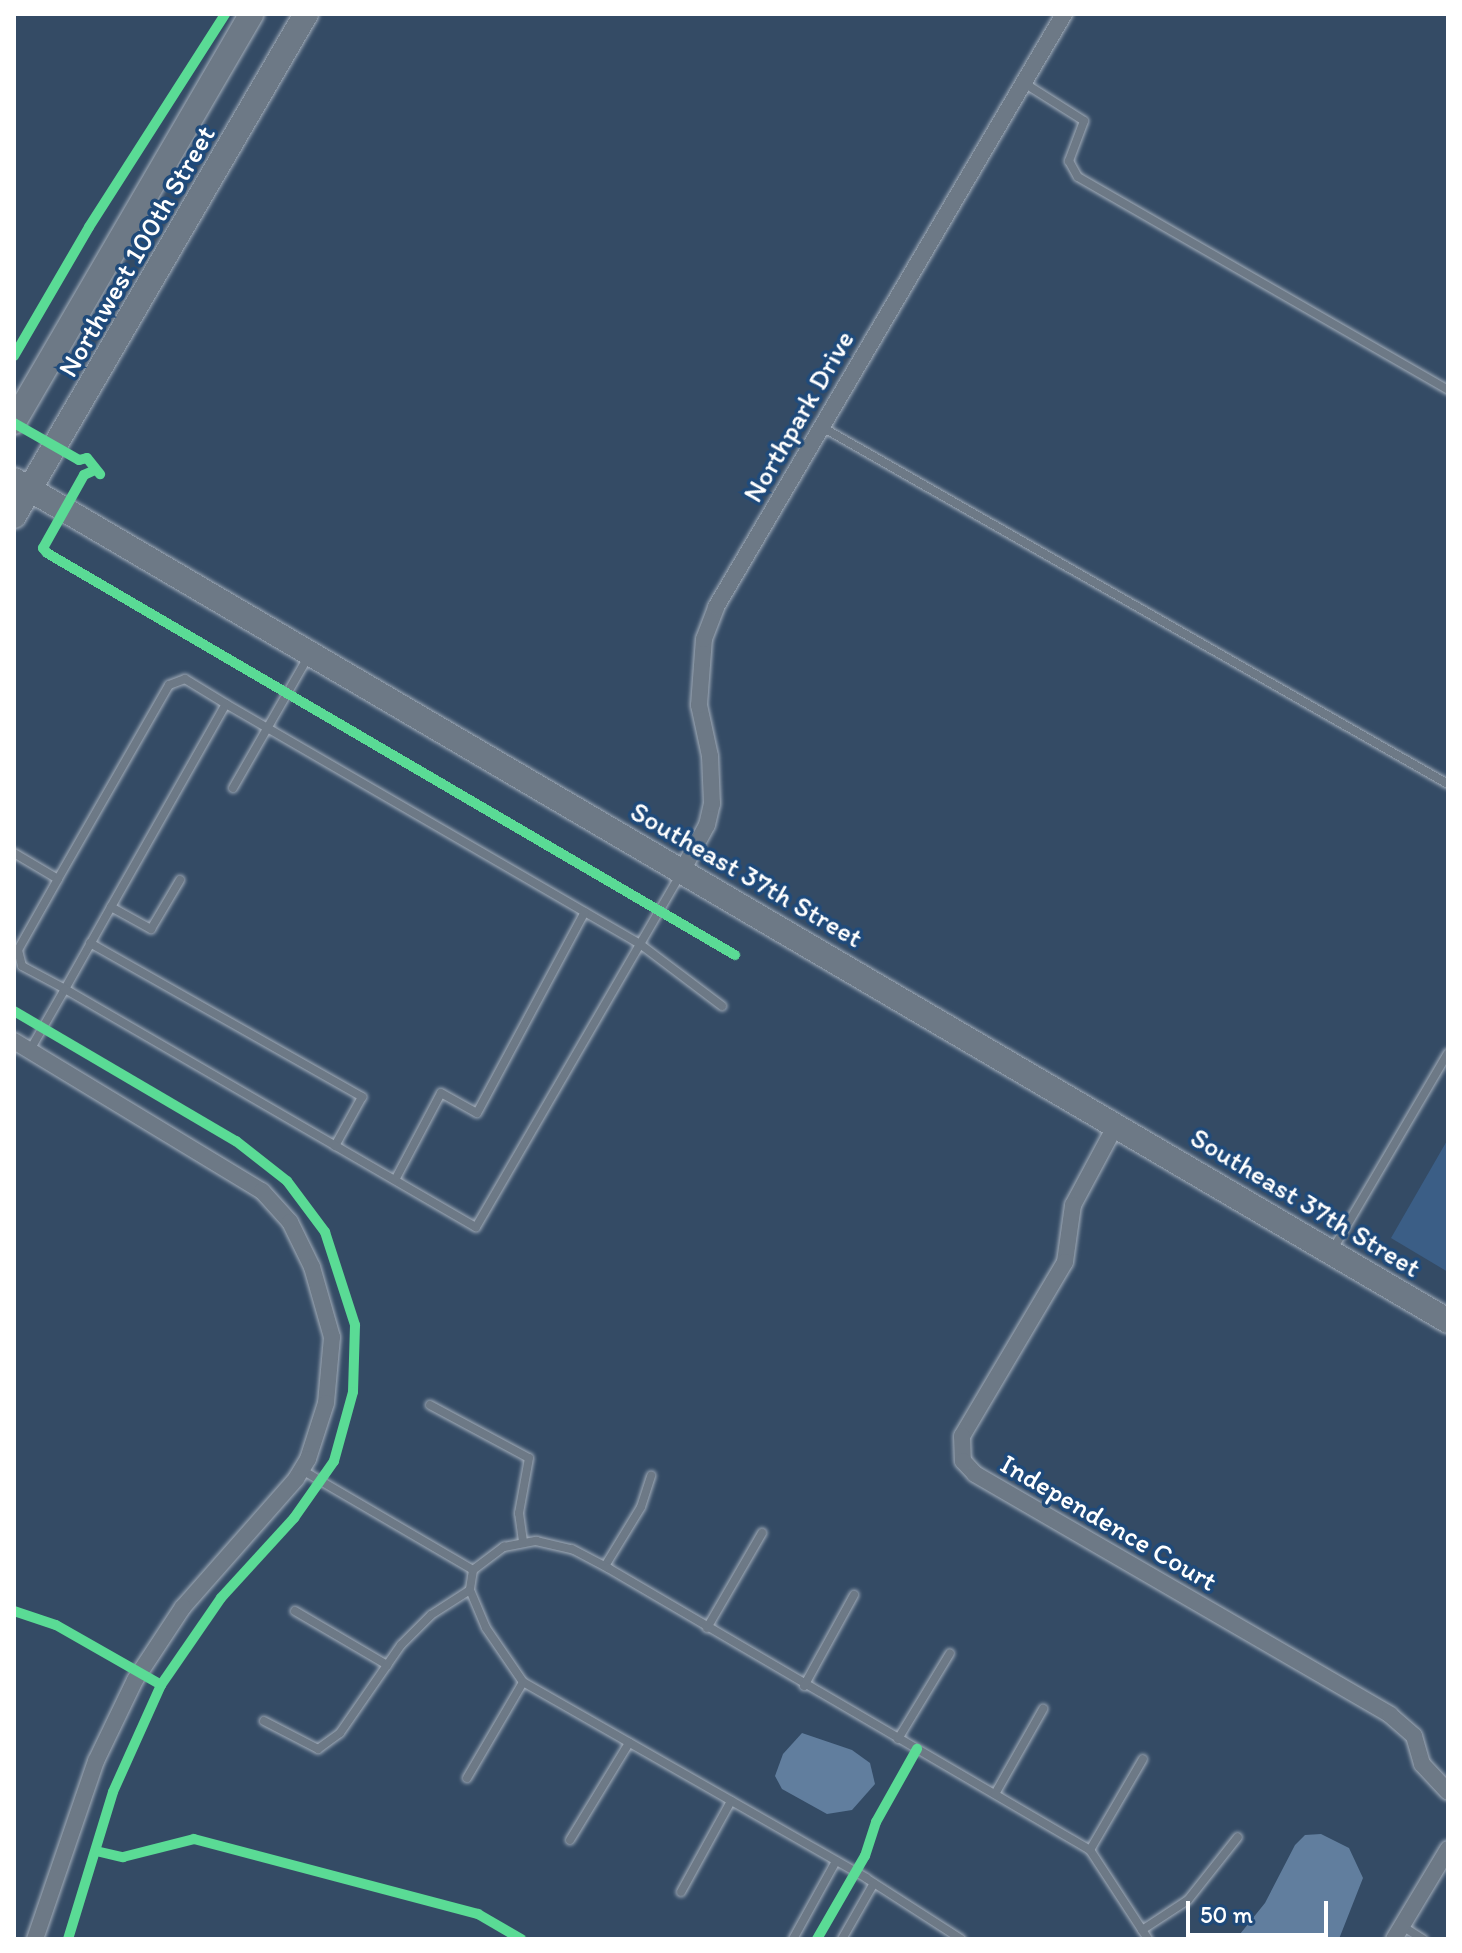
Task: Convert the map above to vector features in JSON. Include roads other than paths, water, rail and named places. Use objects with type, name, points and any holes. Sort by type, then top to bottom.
[{"type":"street","name":"Northwest 100th Street","points":[[14,422],[251,14]]},
{"type":"street","name":"Northwest 100th Street","points":[[14,516],[22,484],[306,14]]},
{"type":"street","name":"Northpark Drive","points":[[682,871],[707,825],[712,804],[710,756],[699,705],[704,639],[716,607],[1064,14]]},
{"type":"street","name":"Southeast 37th Street","points":[[22,484],[310,655],[1117,1123],[1448,1321]]},
{"type":"street","points":[[14,1041],[262,1191],[290,1222],[312,1267],[332,1337],[326,1403],[302,1469],[183,1607],[140,1672],[96,1761],[35,1939]]},
{"type":"street","name":"Independence Court","points":[[1117,1123],[1073,1205],[1065,1262],[962,1436],[963,1461],[975,1474],[1390,1715],[1414,1736],[1422,1764],[1448,1792]]},
{"type":"street","points":[[1398,1933],[1448,1849]]},
{"type":"lane","points":[[1024,83],[1084,121],[1069,161],[1078,177],[1448,390]]},
{"type":"lane","points":[[822,427],[1448,784]]},
{"type":"lane","points":[[233,788],[310,655]]},
{"type":"lane","points":[[682,871],[640,944],[476,1227],[22,966],[18,950],[169,685],[185,679],[640,944],[722,1006]]},
{"type":"lane","points":[[30,1050],[226,704]]},
{"type":"lane","points":[[14,853],[58,879]]},
{"type":"lane","points":[[111,907],[151,929],[180,880]]},
{"type":"lane","points":[[395,1180],[441,1093],[477,1113],[585,912]]},
{"type":"lane","points":[[90,943],[362,1097],[335,1146]]},
{"type":"lane","points":[[1330,1253],[1448,1053]]},
{"type":"lane","points":[[430,1405],[529,1458],[519,1513],[523,1543]]},
{"type":"lane","points":[[302,1469],[473,1570]]},
{"type":"lane","points":[[605,1566],[641,1507],[651,1476]]},
{"type":"lane","points":[[707,1628],[762,1533]]},
{"type":"lane","points":[[961,1939],[874,1883],[523,1682],[502,1658],[470,1590],[473,1570],[504,1547],[523,1543],[572,1549],[605,1566],[804,1686],[1090,1850],[1148,1939]]},
{"type":"lane","points":[[264,1721],[318,1749],[340,1733],[387,1665],[431,1615],[470,1590]]},
{"type":"lane","points":[[804,1686],[854,1595]]},
{"type":"lane","points":[[295,1611],[387,1665]]},
{"type":"lane","points":[[898,1739],[950,1653]]},
{"type":"lane","points":[[467,1778],[523,1682]]},
{"type":"lane","points":[[995,1794],[1043,1709]]},
{"type":"lane","points":[[570,1840],[629,1743]]},
{"type":"lane","points":[[1090,1850],[1143,1759]]},
{"type":"lane","points":[[681,1892],[731,1801]]},
{"type":"lane","points":[[1142,1930],[1188,1900],[1238,1837]]},
{"type":"lane","points":[[793,1939],[836,1861]]},
{"type":"lane","points":[[842,1939],[874,1883]]},
{"type":"lane","points":[[1398,1933],[1423,1939]]}]
